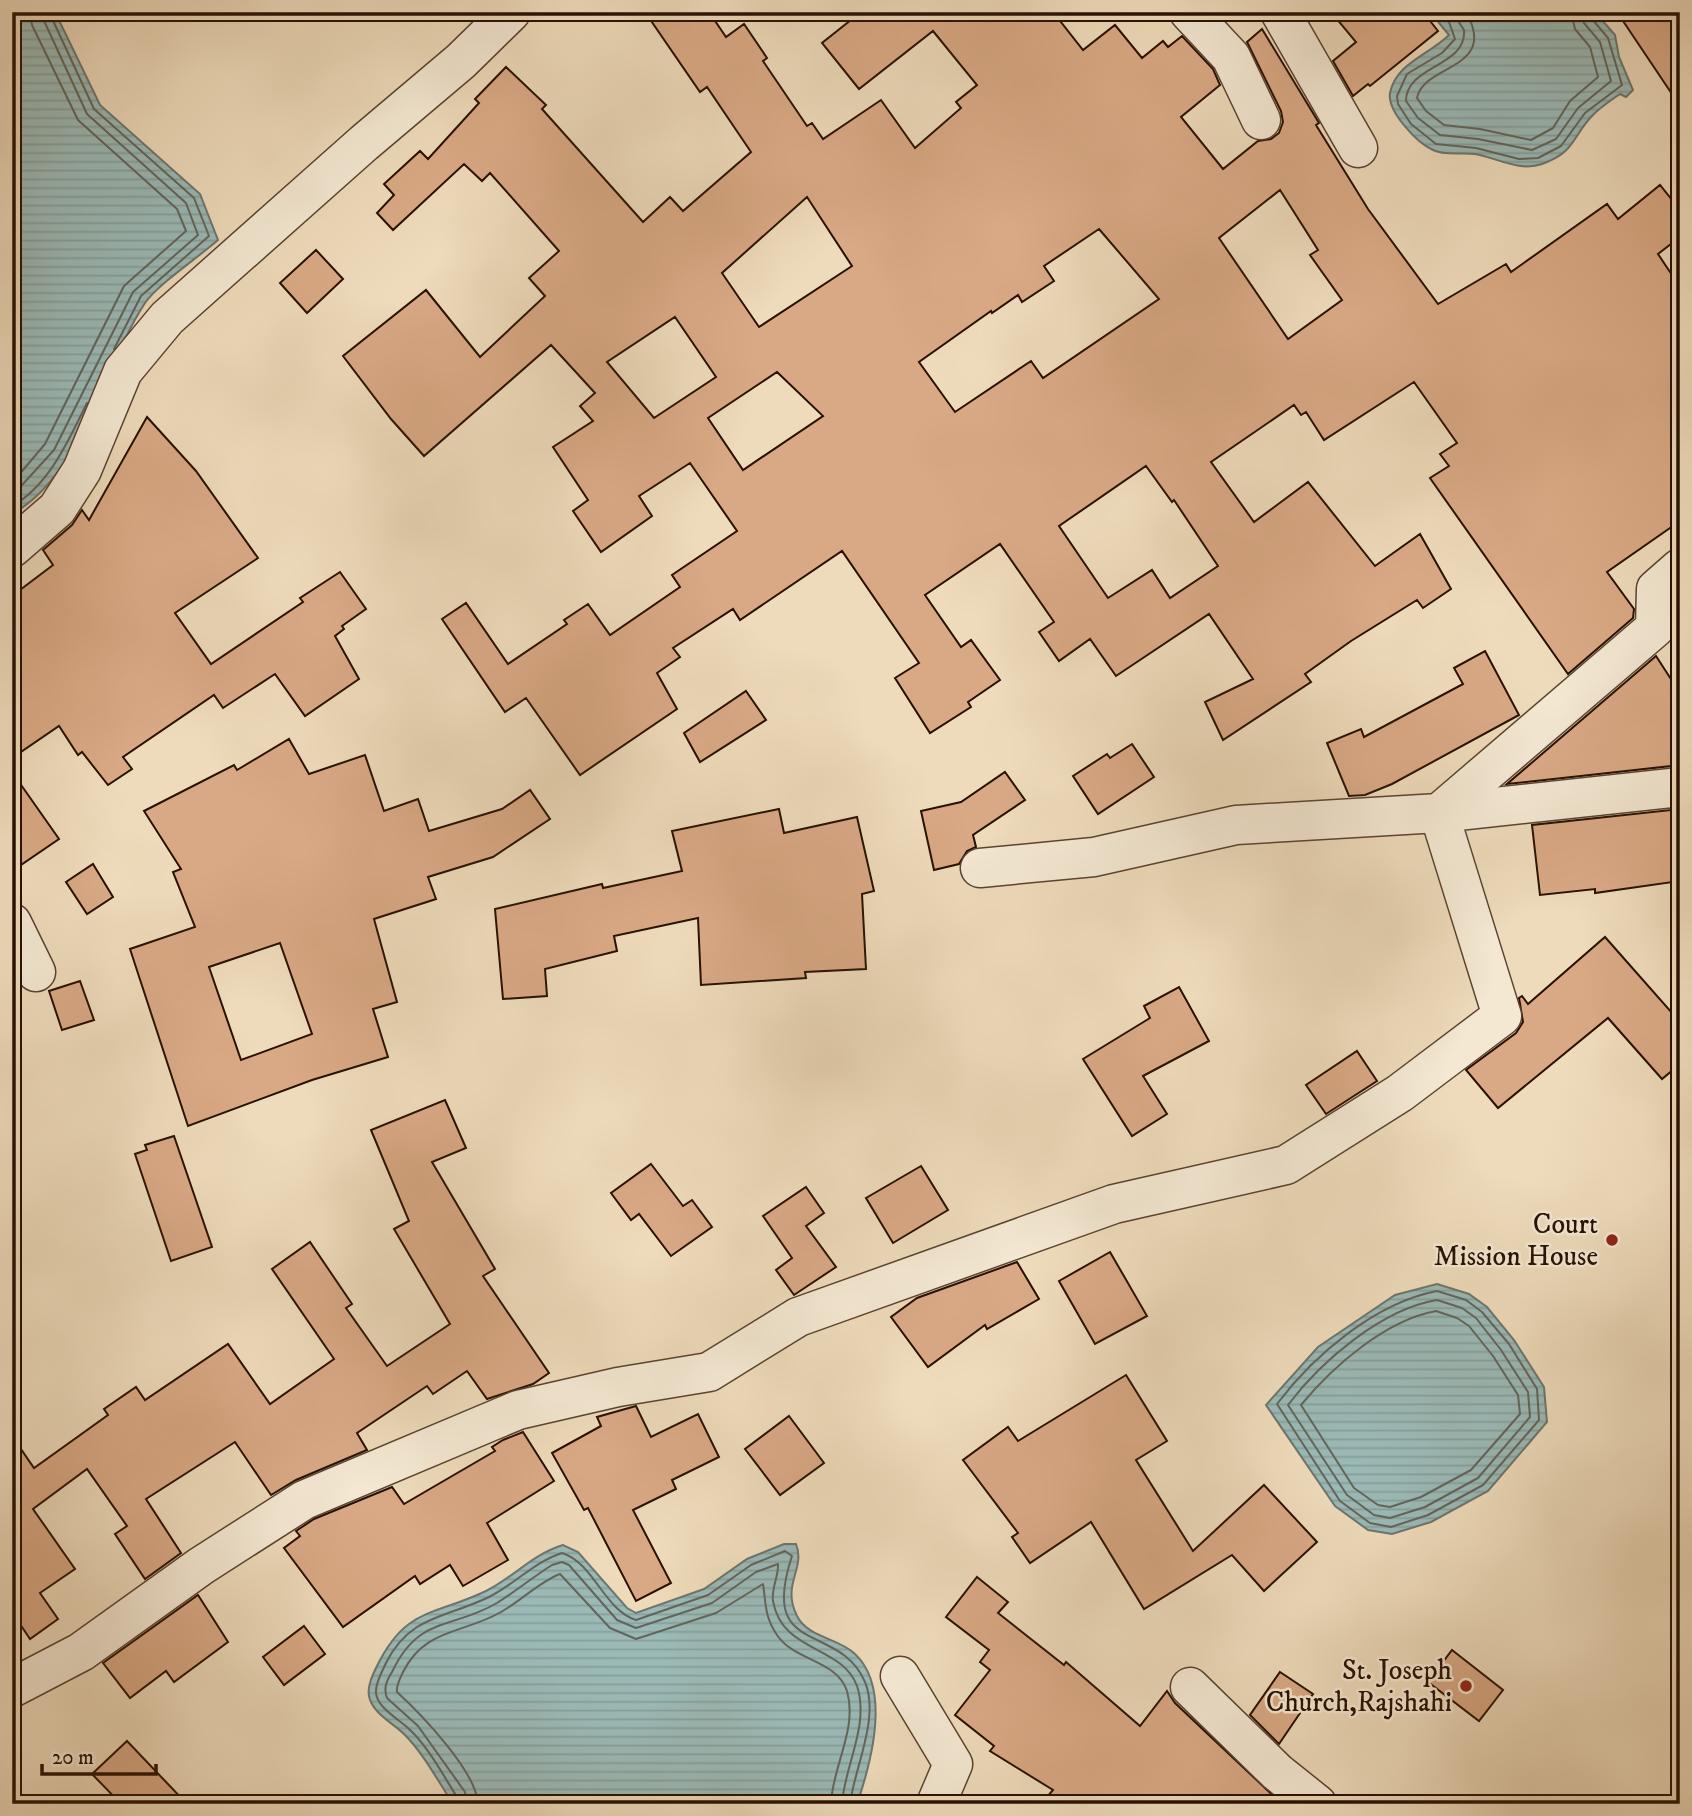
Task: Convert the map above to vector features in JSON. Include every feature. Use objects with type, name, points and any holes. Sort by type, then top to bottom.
[{"type":"street","points":[[12,548],[57,509],[82,470],[122,371],[167,318],[461,61],[511,12]]},
{"type":"street","points":[[1189,12],[1231,57],[1261,120]]},
{"type":"street","points":[[1280,12],[1358,148]]},
{"type":"street","points":[[1439,813],[1655,628],[1656,590],[1680,568]]},
{"type":"street","points":[[980,868],[1094,857],[1236,825],[1439,813],[1680,787]]},
{"type":"street","points":[[12,1688],[81,1652],[201,1566],[304,1500],[518,1410],[618,1387],[709,1372],[798,1317],[1114,1204],[1286,1165],[1400,1093],[1502,1016],[1439,813]]},
{"type":"street","points":[[12,923],[36,972]]},
{"type":"street","points":[[900,1675],[953,1764],[936,1804]]},
{"type":"street","points":[[1189,1688],[1277,1772],[1317,1804]]},
{"type":"water","points":[[12,12],[55,12],[100,105],[200,194],[218,240],[169,279],[145,303],[74,447],[36,497],[12,514]]},
{"type":"water","points":[[1430,12],[1595,12],[1615,35],[1619,57],[1633,90],[1626,97],[1620,94],[1601,108],[1567,150],[1542,164],[1525,166],[1475,154],[1438,152],[1412,134],[1398,117],[1390,100],[1393,83],[1399,74],[1449,35]]},
{"type":"water","points":[[1437,1284],[1469,1294],[1487,1307],[1514,1340],[1544,1387],[1547,1422],[1488,1491],[1431,1522],[1392,1534],[1368,1530],[1335,1506],[1266,1405],[1318,1347],[1395,1295]]},
{"type":"water","points":[[784,1544],[796,1544],[798,1553],[792,1586],[793,1605],[797,1616],[808,1629],[841,1644],[855,1654],[866,1669],[873,1686],[875,1727],[868,1768],[857,1804],[453,1804],[418,1750],[404,1734],[378,1713],[371,1702],[371,1680],[388,1647],[399,1633],[423,1616],[486,1591],[552,1549],[563,1545],[578,1552],[627,1608],[636,1613],[704,1589],[747,1559]]},
{"type":"building","points":[[645,12],[709,12],[726,37],[744,24],[767,58],[763,61],[807,126],[812,123],[823,139],[881,100],[915,148],[961,108],[956,102],[977,85],[933,31],[859,89],[822,43],[861,12],[1053,12],[1083,50],[1115,25],[1142,58],[1163,41],[1168,47],[1182,36],[1213,69],[1220,85],[1181,117],[1223,169],[1258,141],[1271,139],[1279,133],[1283,122],[1281,111],[1247,42],[1262,29],[1319,123],[1316,125],[1368,209],[1438,304],[1506,264],[1511,272],[1607,204],[1618,219],[1660,185],[1680,210],[1680,237],[1658,254],[1680,287],[1680,521],[1607,572],[1634,609],[1633,618],[1568,674],[1430,478],[1449,466],[1440,454],[1457,443],[1414,382],[1324,440],[1306,412],[1301,415],[1294,405],[1211,462],[1254,522],[1308,482],[1375,566],[1420,534],[1451,589],[1423,608],[1417,600],[1351,641],[1305,674],[1311,682],[1223,740],[1205,702],[1253,679],[1209,614],[1116,676],[1090,639],[1059,661],[1039,632],[1054,622],[1000,544],[925,595],[961,647],[971,640],[1000,680],[968,702],[971,707],[930,733],[895,678],[919,663],[842,551],[740,620],[733,609],[673,648],[680,657],[657,673],[677,709],[580,775],[526,698],[505,712],[442,619],[466,603],[508,664],[567,624],[564,620],[588,604],[610,635],[680,587],[672,575],[737,531],[690,463],[639,496],[652,516],[601,552],[573,511],[588,500],[553,447],[593,421],[580,406],[595,393],[551,345],[424,456],[391,419],[343,356],[426,290],[480,357],[545,296],[529,278],[559,251],[490,173],[482,181],[464,164],[393,230],[377,213],[394,195],[384,184],[420,151],[428,159],[479,103],[475,99],[506,67],[546,105],[542,109],[643,222],[670,197],[683,211],[751,152],[707,87],[700,92]],"holes":[[[1280,190],[1318,250],[1310,255],[1342,300],[1288,339],[1219,238]],[[807,197],[852,266],[759,327],[722,273]],[[1099,229],[1159,299],[1043,378],[1031,361],[955,412],[919,362],[991,311],[992,313],[1018,295],[1022,302],[1054,281],[1044,266]],[[675,317],[716,377],[654,418],[607,362]],[[777,372],[823,416],[743,470],[708,418]],[[1146,466],[1172,502],[1174,500],[1218,566],[1170,598],[1152,570],[1108,598],[1059,526]]]},
{"type":"building","points":[[1331,12],[1423,12],[1438,31],[1370,86],[1368,84],[1353,96],[1333,61],[1356,42]]},
{"type":"building","points":[[1617,12],[1680,12],[1680,106]]},
{"type":"building","points":[[316,250],[343,279],[307,313],[280,283]]},
{"type":"building","points":[[147,417],[196,471],[258,558],[175,613],[211,664],[303,602],[300,598],[340,572],[366,609],[342,626],[344,629],[335,636],[359,679],[305,716],[275,674],[223,708],[214,695],[123,757],[132,769],[108,785],[82,752],[78,755],[59,726],[12,758],[12,596],[53,565],[43,550],[72,525],[82,510],[89,520]]},
{"type":"building","points":[[1485,651],[1519,715],[1392,784],[1365,795],[1349,796],[1327,743],[1361,729],[1364,737],[1463,684],[1454,668]]},
{"type":"building","points":[[1656,656],[1680,693],[1680,765],[1507,784]]},
{"type":"building","points":[[746,691],[766,720],[700,762],[684,733]]},
{"type":"building","points":[[289,739],[309,774],[365,755],[384,811],[418,799],[429,831],[502,809],[530,790],[550,819],[493,857],[428,877],[436,899],[374,919],[397,1002],[373,1009],[388,1057],[312,1080],[188,1126],[130,949],[195,927],[173,872],[181,869],[144,811],[234,765],[237,770]],"holes":[[[280,943],[312,1034],[241,1060],[209,967]]]},
{"type":"building","points":[[1132,744],[1154,777],[1098,814],[1073,776],[1107,754],[1110,758]]},
{"type":"building","points":[[12,772],[59,839],[12,871]]},
{"type":"building","points":[[1005,772],[1025,800],[973,835],[976,847],[967,851],[959,864],[934,870],[921,811],[961,802]]},
{"type":"building","points":[[779,809],[784,833],[857,817],[874,891],[862,894],[866,969],[805,972],[806,978],[701,985],[698,918],[614,936],[617,951],[545,969],[547,996],[503,999],[495,909],[602,884],[603,888],[682,871],[672,831]]},
{"type":"building","points":[[1680,809],[1680,881],[1595,893],[1595,889],[1540,895],[1532,825]]},
{"type":"building","points":[[93,864],[113,897],[87,914],[66,882]]},
{"type":"building","points":[[1605,937],[1680,1022],[1680,1064],[1662,1079],[1608,1018],[1498,1108],[1466,1070],[1516,1033],[1523,1022],[1519,998],[1522,996],[1528,1004]]},
{"type":"building","points":[[80,981],[94,1020],[62,1030],[49,991]]},
{"type":"building","points":[[1179,987],[1209,1041],[1143,1076],[1167,1114],[1132,1136],[1083,1059],[1150,1018],[1144,1006]]},
{"type":"building","points":[[1357,1051],[1377,1081],[1326,1114],[1306,1085]]},
{"type":"building","points":[[445,1100],[466,1148],[432,1162],[495,1269],[483,1276],[549,1373],[533,1384],[487,1399],[467,1371],[433,1394],[427,1386],[357,1433],[367,1450],[296,1480],[271,1495],[235,1442],[146,1499],[181,1553],[145,1579],[115,1534],[127,1526],[87,1469],[33,1509],[75,1569],[40,1593],[58,1619],[30,1639],[12,1612],[12,1436],[34,1468],[108,1415],[104,1409],[136,1387],[145,1400],[228,1344],[270,1404],[334,1359],[272,1269],[310,1242],[352,1304],[346,1308],[387,1366],[450,1324],[394,1229],[409,1221],[371,1130]]},
{"type":"building","points":[[174,1136],[212,1247],[171,1261],[135,1154],[147,1150],[145,1145]]},
{"type":"building","points":[[651,1164],[683,1206],[692,1200],[712,1227],[671,1256],[639,1214],[631,1220],[611,1193]]},
{"type":"building","points":[[921,1166],[948,1210],[893,1243],[866,1198]]},
{"type":"building","points":[[806,1187],[824,1213],[806,1226],[836,1267],[794,1295],[776,1270],[792,1258],[763,1216]]},
{"type":"building","points":[[1110,1252],[1147,1316],[1095,1344],[1059,1281]]},
{"type":"building","points":[[1017,1262],[1039,1299],[987,1329],[985,1325],[928,1367],[891,1317],[917,1298]]},
{"type":"building","points":[[1126,1375],[1167,1441],[1136,1460],[1193,1551],[1264,1485],[1317,1542],[1264,1591],[1232,1555],[1144,1609],[1091,1522],[1030,1563],[1012,1537],[1018,1533],[963,1460],[1008,1427],[1018,1441]]},
{"type":"building","points":[[636,1406],[651,1437],[698,1414],[719,1457],[672,1480],[676,1489],[633,1510],[671,1583],[636,1601],[588,1508],[584,1510],[552,1453],[601,1426],[597,1417]]},
{"type":"building","points":[[789,1416],[824,1463],[780,1495],[745,1449]]},
{"type":"building","points":[[523,1432],[554,1481],[487,1523],[508,1560],[463,1586],[450,1565],[420,1584],[415,1576],[343,1627],[284,1548],[300,1536],[296,1531],[314,1519],[392,1487],[404,1504],[495,1451],[492,1447],[503,1440]]},
{"type":"building","points":[[977,1577],[1008,1602],[998,1613],[1064,1665],[1066,1662],[1140,1726],[1167,1691],[1175,1703],[1282,1804],[1041,1804],[1053,1790],[990,1751],[994,1746],[955,1715],[990,1670],[980,1662],[989,1650],[946,1617]]},
{"type":"building","points":[[198,1595],[228,1642],[174,1682],[166,1671],[130,1698],[103,1663]]},
{"type":"building","points":[[304,1626],[325,1654],[284,1685],[263,1657]]},
{"type":"building","name":"St. Joseph Church,Rajshahi","points":[[1452,1650],[1503,1690],[1479,1721],[1428,1682]]},
{"type":"building","points":[[1280,1672],[1313,1694],[1279,1744],[1250,1715]]},
{"type":"building","points":[[127,1741],[187,1804],[121,1804],[92,1774]]},
{"type":"place","name":"Court Mission House","points":[[1612,1240]]},
{"type":"place","name":"St. Joseph Church,Rajshahi","points":[[1466,1686]]}]
